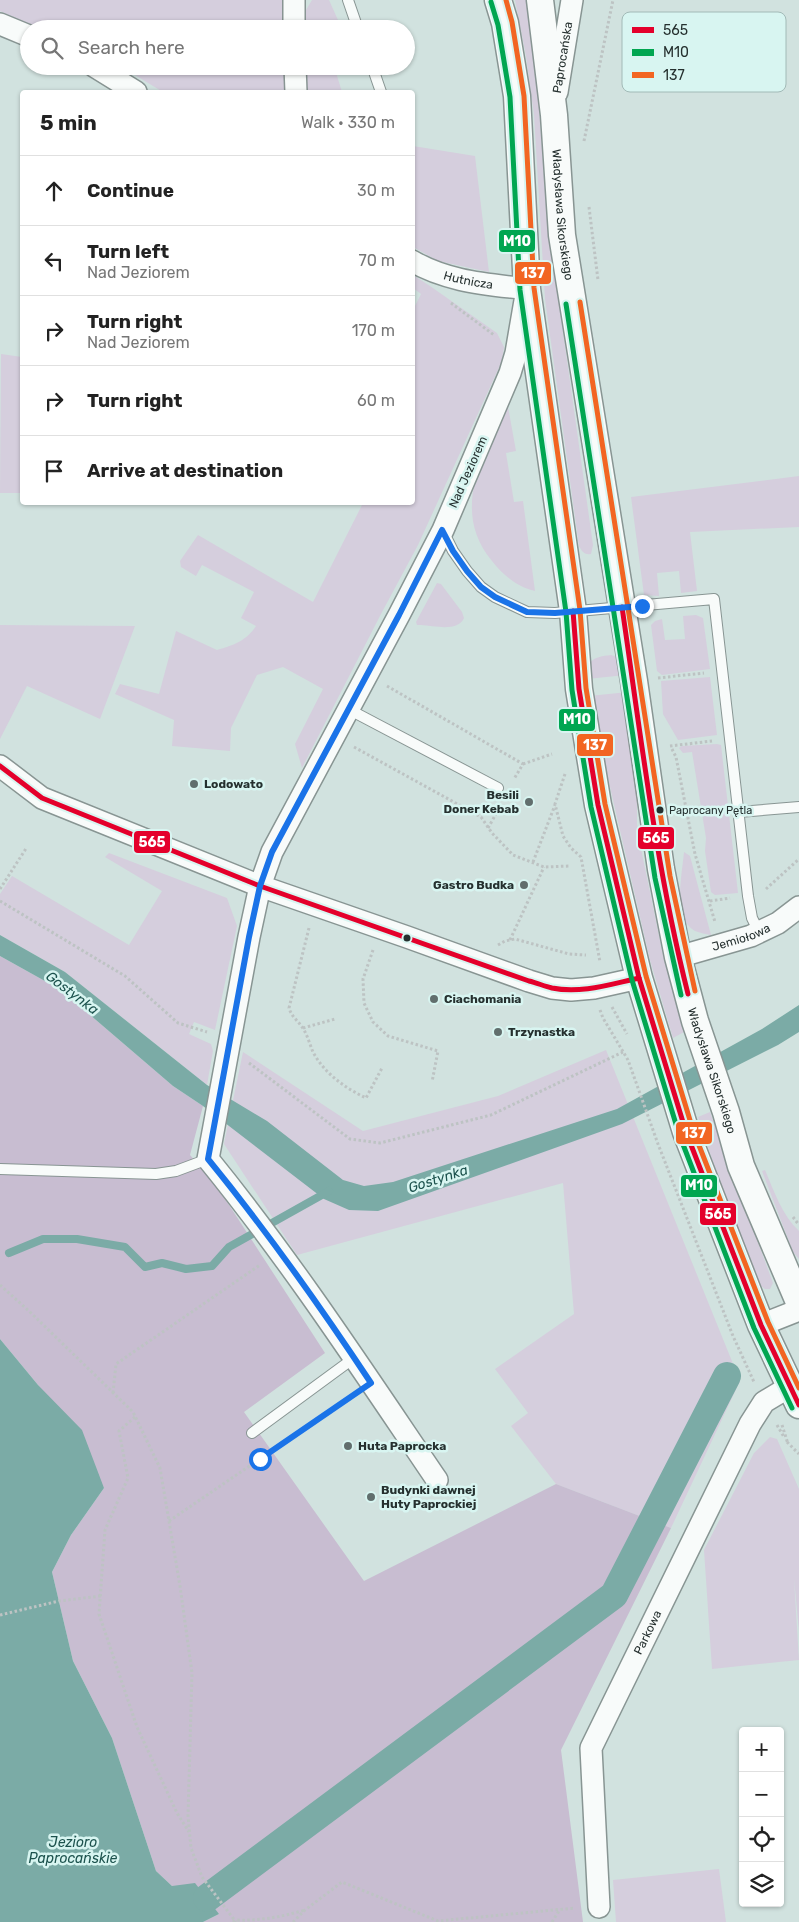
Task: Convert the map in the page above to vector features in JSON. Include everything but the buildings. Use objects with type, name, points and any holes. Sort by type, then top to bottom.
[{"type":"street","points":[[294,0],[294,20]]},
{"type":"street","points":[[498,0],[505,23],[517,96],[527,289],[573,611],[579,689],[598,805],[639,978],[686,1132],[760,1324],[794,1396]]},
{"type":"street","name":"Władysława Sikorskiego","points":[[540,0],[554,115],[562,235],[622,607],[661,869],[678,957],[695,1021],[726,1112],[741,1166],[799,1302]]},
{"type":"street","name":"Paprocańska","points":[[554,115],[572,0]]},
{"type":"street","points":[[0,24],[20,32]]},
{"type":"street","points":[[109,75],[133,90]]},
{"type":"street","points":[[296,75],[296,90]]},
{"type":"street","name":"Hutnicza","points":[[415,263],[459,281],[527,289]]},
{"type":"street","name":"Nad Jeziorem","points":[[208,1159],[212,1131],[233,1048],[249,937],[260,886],[272,852],[399,615],[442,530],[510,373],[516,353],[527,289]]},
{"type":"street","points":[[0,766],[42,798],[260,886],[423,942],[529,982],[552,988],[571,990],[594,988],[639,978]]},
{"type":"street","name":"Jemiołowa","points":[[678,957],[759,932],[778,923],[799,907]]},
{"type":"street","points":[[208,1159],[253,1214],[318,1304],[437,1480]]},
{"type":"street","points":[[760,1324],[799,1310]]},
{"type":"street","name":"Parkowa","points":[[600,1907],[591,1748],[750,1424],[764,1402],[794,1396]]},
{"type":"lane","points":[[348,0],[355,20]]},
{"type":"lane","points":[[375,75],[380,90]]},
{"type":"lane","points":[[442,530],[453,551],[481,587],[495,597],[527,612],[546,613],[714,599],[748,896],[752,918],[759,932]]},
{"type":"lane","points":[[348,709],[498,788]]},
{"type":"lane","points":[[739,812],[799,806]]},
{"type":"lane","points":[[0,1169],[156,1174],[176,1172],[208,1159]]},
{"type":"lane","points":[[252,1433],[354,1358]]},
{"type":"path","points":[[584,142],[613,0]]},
{"type":"path","points":[[588,200],[599,288]]},
{"type":"path","points":[[444,298],[500,339]]},
{"type":"path","points":[[651,679],[722,671]]},
{"type":"path","points":[[380,682],[522,764]]},
{"type":"path","points":[[667,737],[676,757],[695,854],[721,945]]},
{"type":"path","points":[[670,746],[731,739]]},
{"type":"path","points":[[347,743],[481,817],[488,828],[513,854],[544,867],[570,866]]},
{"type":"path","points":[[514,780],[522,764],[552,754]]},
{"type":"path","points":[[488,828],[501,804]]},
{"type":"path","points":[[533,862],[555,804]]},
{"type":"path","points":[[0,889],[27,847]]},
{"type":"path","points":[[510,940],[544,867]]},
{"type":"path","points":[[0,901],[125,976],[178,1023],[233,1048],[350,1139],[380,1143],[491,1114],[623,1052]]},
{"type":"path","points":[[310,923],[289,1008],[291,1017],[303,1028],[314,1054],[332,1077],[355,1092],[366,1098],[382,1068]]},
{"type":"path","points":[[374,945],[363,979],[364,1003],[373,1022],[388,1036],[438,1052],[432,1082]]},
{"type":"path","points":[[594,988],[603,1018],[628,1060],[658,1144],[733,1336],[764,1402]]},
{"type":"path","points":[[612,1006],[630,1040]]},
{"type":"path","points":[[303,1028],[335,1019]]},
{"type":"path","points":[[113,1393],[116,1364],[279,1252]]},
{"type":"path","points":[[0,1285],[133,1412],[160,1468],[192,1673],[188,1816],[191,1848],[202,1877],[228,1909],[235,1921],[254,1921],[306,1910]]},
{"type":"path","points":[[169,1521],[371,1383]]},
{"type":"path","points":[[135,1417],[119,1431],[128,1478],[105,1530],[99,1614],[137,1727],[177,1813],[189,1832]]},
{"type":"path","points":[[788,1444],[799,1454]]},
{"type":"path","points":[[0,1615],[59,1602],[101,1596]]},
{"type":"path","points":[[293,1922],[342,1882],[438,1921],[600,1907]]},
{"type":"path","points":[[552,1922],[559,1910]]},
{"type":"shaded area","points":[[0,0],[283,0],[286,5],[287,20],[20,20],[0,11]]},
{"type":"shaded area","points":[[312,0],[329,0],[338,20],[303,20],[303,15]]},
{"type":"shaded area","points":[[515,0],[528,0],[537,81],[547,218],[593,545],[591,554],[584,553],[579,546],[545,299],[534,115],[526,56]]},
{"type":"shaded area","points":[[135,75],[289,75],[289,90],[160,90]]},
{"type":"shaded area","points":[[304,75],[337,75],[341,90],[304,90]]},
{"type":"shaded area","points":[[415,146],[475,156],[489,272],[438,261],[415,248]]},
{"type":"shaded area","points":[[415,276],[497,333],[504,347],[502,361],[418,545],[302,768],[295,744],[323,689],[283,667],[257,675],[231,728],[230,751],[172,746],[174,720],[115,694],[120,684],[159,694],[176,631],[217,650],[239,642],[256,626],[241,618],[254,592],[202,565],[196,576],[181,567],[180,561],[198,535],[313,602],[362,505],[415,505],[415,306],[421,294],[415,290]]},
{"type":"shaded area","points":[[1,354],[20,357],[20,493],[0,493]]},
{"type":"shaded area","points":[[507,401],[516,451],[506,453],[514,502],[523,501],[535,591],[516,583],[496,566],[479,541],[473,522],[472,501],[475,481],[489,441]]},
{"type":"shaded area","points":[[799,476],[799,527],[690,532],[697,591],[681,593],[679,571],[657,573],[659,596],[644,595],[631,497]]},
{"type":"shaded area","points":[[437,583],[441,584],[462,612],[464,618],[457,625],[451,627],[417,625],[416,622]]},
{"type":"shaded area","points":[[696,615],[703,618],[710,669],[662,675],[657,671],[651,625],[655,621],[662,619],[665,640],[685,639],[683,616]]},
{"type":"shaded area","points":[[0,625],[135,626],[100,719],[27,686],[0,739]]},
{"type":"shaded area","points":[[611,655],[620,658],[626,675],[587,679],[589,664],[595,658]]},
{"type":"shaded area","points":[[710,677],[717,735],[678,740],[663,714],[661,681]]},
{"type":"shaded area","points":[[628,692],[637,774],[637,824],[640,844],[663,955],[684,1032],[673,1038],[650,960],[589,696]]},
{"type":"shaded area","points":[[721,745],[738,893],[715,895],[711,892],[705,851],[706,838],[692,752],[683,753],[679,748],[682,746]]},
{"type":"shaded area","points":[[684,852],[690,856],[711,935],[695,931],[688,925],[683,916],[680,895]]},
{"type":"shaded area","points":[[109,853],[227,898],[237,926],[215,1030],[194,1022],[189,1034],[211,1044],[213,1051],[207,1085],[65,972],[0,935],[0,894],[12,876],[129,945],[162,891],[105,857]]},
{"type":"shaded area","points":[[0,956],[61,990],[173,1086],[203,1106],[190,1155],[220,1191],[325,1353],[244,1412],[364,1581],[556,1484],[671,1528],[561,1750],[583,1922],[203,1922],[219,1914],[172,1886],[156,1871],[112,1738],[73,1661],[52,1572],[71,1535],[104,1488],[38,1385],[0,1339]]},
{"type":"shaded area","points":[[606,1050],[740,1381],[671,1528],[556,1484],[511,1426],[528,1413],[495,1369],[574,1314],[563,1183],[297,1255],[224,1144],[243,1052],[363,1131],[498,1096]]},
{"type":"shaded area","points":[[710,1112],[773,1283],[770,1289],[765,1289],[761,1286],[745,1251],[725,1198],[698,1117]]},
{"type":"shaded area","points":[[765,1170],[783,1210],[799,1231],[799,1259],[793,1252],[762,1171]]},
{"type":"shaded area","points":[[770,1437],[777,1439],[799,1489],[799,1631],[794,1579],[799,1660],[712,1669],[704,1550],[754,1453]]},
{"type":"shaded area","points":[[719,1869],[726,1922],[616,1922],[613,1880]]},
{"type":"water","name":"Gostynka","points":[[0,935],[65,972],[207,1085],[267,1121],[343,1180],[364,1186],[393,1182],[617,1109],[762,1029],[799,1005],[799,1032],[778,1045],[622,1124],[378,1211],[349,1210],[324,1199],[203,1106],[173,1086],[61,990],[0,956]]},
{"type":"water","name":"Jezioro Paprocańskie","points":[[0,1339],[38,1385],[82,1430],[104,1488],[71,1535],[52,1572],[73,1661],[112,1738],[156,1871],[172,1886],[195,1883],[219,1914],[203,1922],[0,1922]]},
{"type":"waterway","points":[[9,1253],[43,1239],[77,1239],[125,1247],[145,1267],[162,1263],[186,1269],[212,1266],[229,1247],[329,1191]]},
{"type":"waterway","points":[[207,1898],[614,1595],[727,1376]]},
{"type":"transit line","name":"137","points":[[506,0],[512,22],[524,96],[534,288],[580,610],[586,688],[605,804],[646,976],[693,1130],[768,1322],[799,1388]]},
{"type":"transit line","name":"M10","points":[[491,2],[498,25],[510,97],[520,290],[566,612],[572,690],[591,807],[632,980],[679,1134],[754,1328],[792,1408]]},
{"type":"transit line","name":"137","points":[[580,302],[670,876],[695,991]]},
{"type":"transit line","name":"M10","points":[[566,304],[655,878],[681,995]]},
{"type":"transit line","name":"565","points":[[622,607],[658,850],[688,994]]},
{"type":"transit line","name":"565","points":[[573,611],[579,689],[598,805],[639,978],[686,1132],[761,1325],[799,1405]]},
{"type":"transit line","name":"565","points":[[0,766],[42,798],[260,886],[529,981],[552,988],[574,990],[596,988],[639,978]]},
{"type":"place","name":"Lodowato","points":[[194,784]]},
{"type":"place","name":"Besili Doner Kebab","points":[[529,802]]},
{"type":"place","name":"Paprocany Pętla","points":[[660,810]]},
{"type":"place","name":"Gastro Budka","points":[[524,885]]},
{"type":"place","name":"Ciachomania","points":[[434,999]]},
{"type":"place","name":"Trzynastka","points":[[498,1032]]},
{"type":"place","name":"Huta Paprocka","points":[[348,1446]]},
{"type":"place","name":"Budynki dawnej Huty Paprockiej","points":[[371,1497]]},
{"type":"route","points":[[260,1459],[371,1383],[318,1304],[253,1214],[208,1159],[249,937],[260,886],[272,852],[399,615],[442,530],[453,551],[481,587],[495,597],[527,612],[555,613],[642,606]]}]
